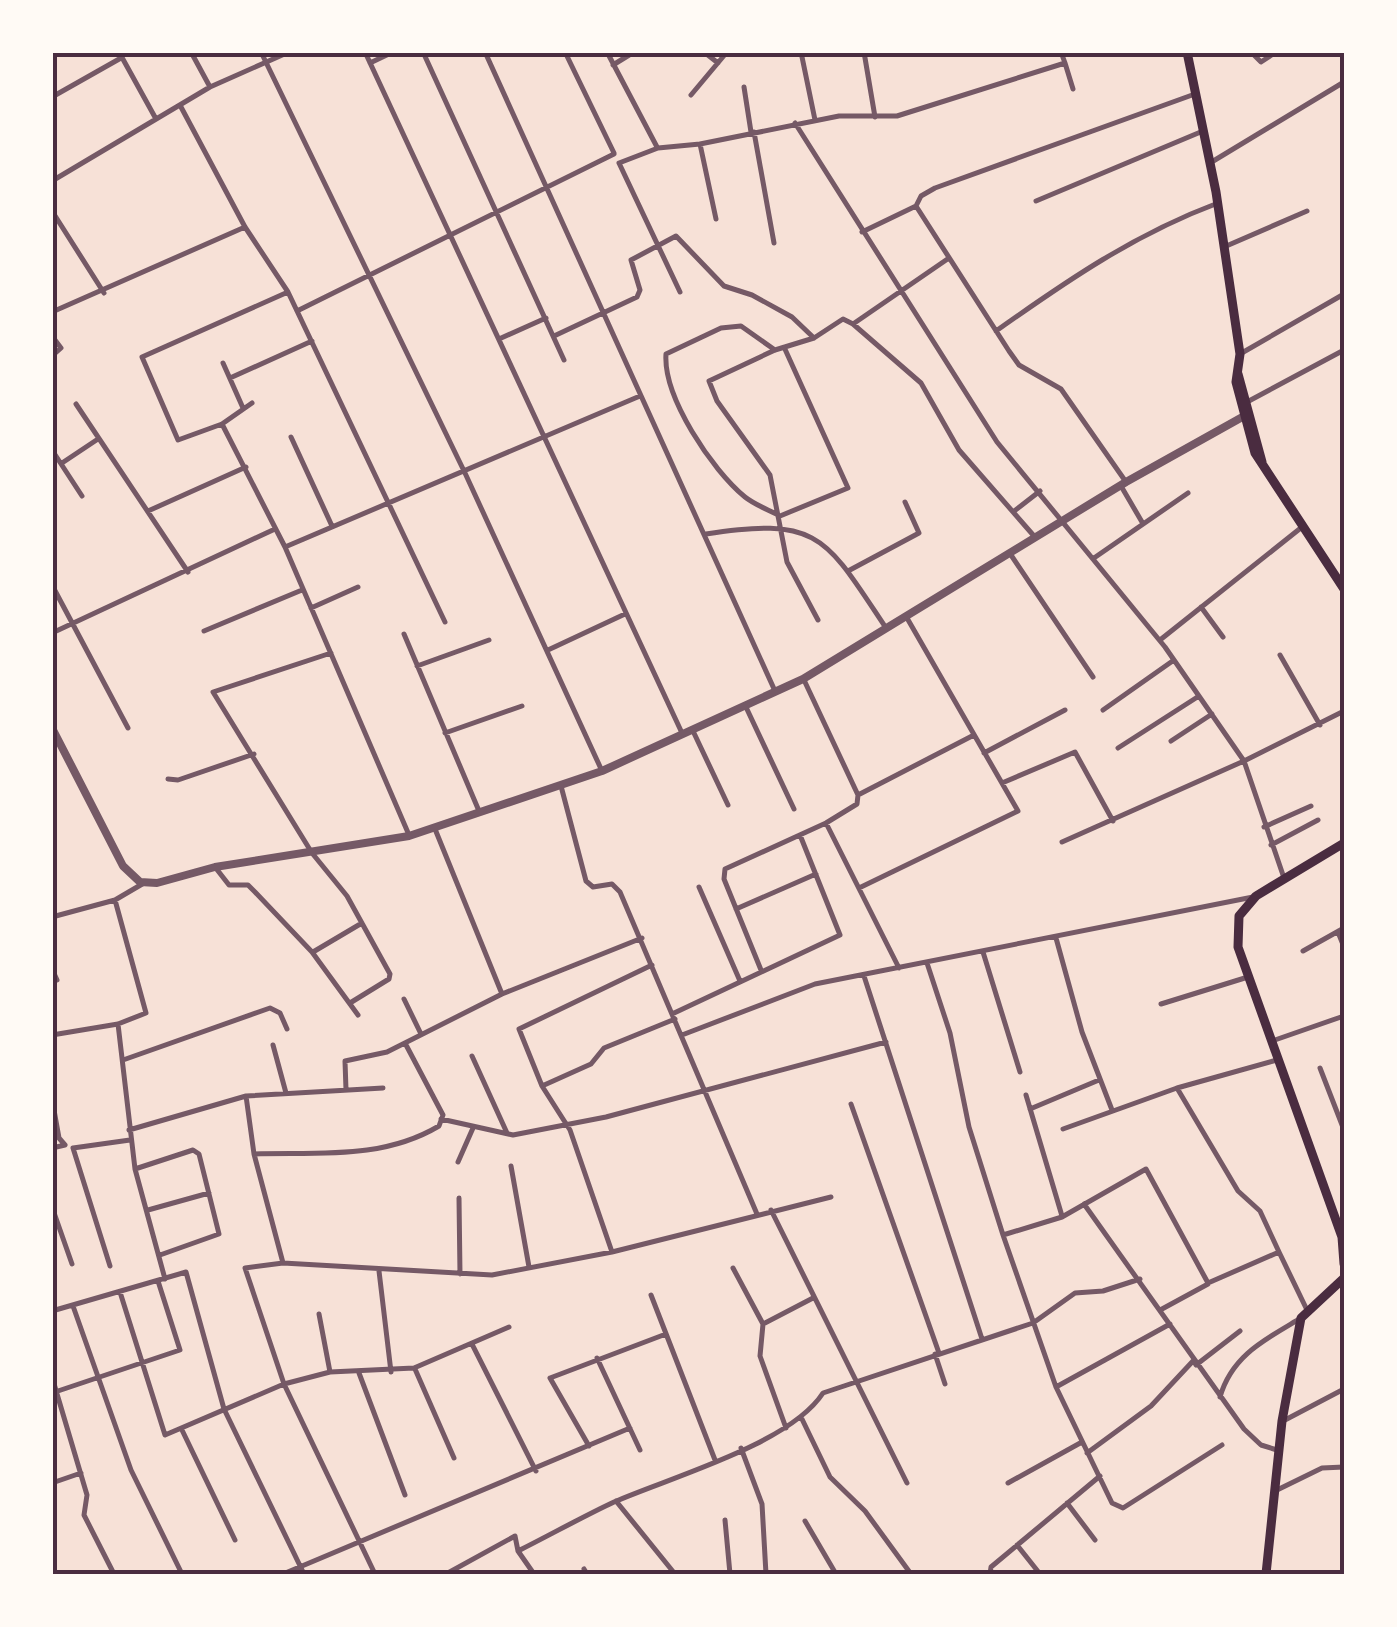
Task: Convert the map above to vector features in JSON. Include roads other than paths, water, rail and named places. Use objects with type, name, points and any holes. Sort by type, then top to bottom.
[{"type":"main road","points":[[1189,54],[1218,203],[1240,354],[1238,374],[1247,411],[1262,462],[1344,588]]},
{"type":"main road","points":[[1344,844],[1256,896],[1239,916],[1238,948],[1342,1238],[1344,1264]]},
{"type":"main road","points":[[1266,1574],[1282,1421],[1304,1314],[1344,1278]]},
{"type":"street","points":[[191,52],[210,87]]},
{"type":"street","points":[[261,52],[466,472],[602,771]]},
{"type":"street","points":[[52,182],[210,87],[289,52]]},
{"type":"street","points":[[365,52],[624,614],[728,805]]},
{"type":"street","points":[[370,63],[393,52]]},
{"type":"street","points":[[424,52],[564,360]]},
{"type":"street","points":[[485,52],[775,692]]},
{"type":"street","points":[[565,52],[680,292]]},
{"type":"street","points":[[607,52],[658,148]]},
{"type":"street","points":[[613,64],[634,52]]},
{"type":"street","points":[[704,52],[718,64]]},
{"type":"street","points":[[691,95],[727,52]]},
{"type":"street","points":[[801,52],[815,120]]},
{"type":"street","points":[[864,52],[875,116]]},
{"type":"street","points":[[1061,52],[1073,88]]},
{"type":"street","points":[[1251,52],[1261,62],[1276,52]]},
{"type":"street","points":[[52,97],[120,55],[156,120]]},
{"type":"street","points":[[619,163],[658,148],[700,144],[815,120],[928,108],[1066,63]]},
{"type":"street","points":[[1210,164],[1344,82]]},
{"type":"street","points":[[744,87],[774,243]]},
{"type":"street","points":[[862,232],[916,206],[922,196],[935,188],[1195,94]]},
{"type":"street","points":[[181,107],[245,227],[288,292],[446,622]]},
{"type":"street","points":[[795,124],[997,442],[1160,640],[1244,762],[1284,878]]},
{"type":"street","points":[[1036,201],[1203,131]]},
{"type":"street","points":[[700,144],[716,219]]},
{"type":"street","points":[[297,311],[614,154]]},
{"type":"street","points":[[995,332],[1086,268],[1155,226],[1218,203]]},
{"type":"street","points":[[916,206],[1020,365],[1061,388],[1124,483],[1142,522]]},
{"type":"street","points":[[1224,247],[1307,211]]},
{"type":"street","points":[[52,212],[104,293]]},
{"type":"street","points":[[52,312],[104,293],[245,227]]},
{"type":"street","points":[[554,336],[636,297],[640,290],[632,260],[679,236],[724,286],[772,305],[814,338]]},
{"type":"street","points":[[852,324],[948,258]]},
{"type":"street","points":[[252,402],[222,424],[178,440],[142,357],[288,292]]},
{"type":"street","points":[[1240,354],[1344,294]]},
{"type":"street","points":[[500,339],[546,318]]},
{"type":"street","points":[[818,620],[787,562],[770,475],[708,387],[712,376],[814,338],[843,319],[920,383],[959,450],[1036,539]]},
{"type":"street","points":[[775,350],[741,326],[722,328],[666,354],[665,370],[678,410],[704,446],[745,496],[780,516]]},
{"type":"street","points":[[52,336],[60,348],[52,356]]},
{"type":"street","points":[[230,378],[312,341]]},
{"type":"street","points":[[780,516],[848,488],[784,347]]},
{"type":"street","points":[[52,918],[115,900],[144,883],[215,867],[409,836],[602,771],[803,679],[1344,350]]},
{"type":"street","points":[[224,363],[243,408]]},
{"type":"street","points":[[284,547],[640,396]]},
{"type":"street","points":[[76,404],[188,572]]},
{"type":"street","points":[[222,424],[276,529],[409,836]]},
{"type":"street","points":[[291,437],[332,526]]},
{"type":"street","points":[[62,463],[98,440]]},
{"type":"street","points":[[52,450],[82,496]]},
{"type":"street","points":[[147,511],[246,467]]},
{"type":"street","points":[[1014,512],[1040,491]]},
{"type":"street","points":[[1094,558],[1188,493]]},
{"type":"street","points":[[848,571],[918,533],[905,502]]},
{"type":"street","points":[[706,534],[780,526],[824,542],[886,630]]},
{"type":"street","points":[[1160,640],[1303,526]]},
{"type":"street","points":[[52,633],[276,529]]},
{"type":"street","points":[[1012,555],[1093,677]]},
{"type":"street","points":[[52,586],[128,728]]},
{"type":"street","points":[[311,608],[358,587]]},
{"type":"street","points":[[204,630],[303,590]]},
{"type":"street","points":[[1201,607],[1224,638]]},
{"type":"street","points":[[548,650],[624,614]]},
{"type":"street","points":[[859,888],[1018,811],[907,618]]},
{"type":"street","points":[[404,634],[480,814]]},
{"type":"street","points":[[418,666],[488,640]]},
{"type":"street","points":[[331,652],[213,692],[392,976],[350,1003]]},
{"type":"street","points":[[1280,656],[1320,724]]},
{"type":"street","points":[[1103,710],[1174,660]]},
{"type":"street","points":[[761,970],[724,879],[725,869],[826,823],[856,804],[858,795],[803,679]]},
{"type":"street","points":[[1118,748],[1199,696]]},
{"type":"street","points":[[745,705],[794,808]]},
{"type":"street","points":[[445,733],[522,706]]},
{"type":"street","points":[[984,753],[1066,710]]},
{"type":"street","points":[[1062,842],[1244,762],[1344,711]]},
{"type":"street","points":[[1171,741],[1212,714]]},
{"type":"street","points":[[52,728],[123,866],[144,883]]},
{"type":"street","points":[[858,795],[974,735]]},
{"type":"street","points":[[1002,783],[1074,752],[1113,822]]},
{"type":"street","points":[[168,779],[178,780],[254,754]]},
{"type":"street","points":[[561,786],[586,881],[594,887],[612,884],[642,938],[757,1214]]},
{"type":"street","points":[[1264,827],[1311,806]]},
{"type":"street","points":[[1271,845],[1318,820]]},
{"type":"street","points":[[826,823],[899,968]]},
{"type":"street","points":[[435,829],[502,994]]},
{"type":"street","points":[[542,1086],[591,1064],[604,1048],[840,935],[800,835]]},
{"type":"street","points":[[215,867],[228,885],[248,885],[312,952],[358,1016]]},
{"type":"street","points":[[736,909],[816,874]]},
{"type":"street","points":[[699,887],[740,980]]},
{"type":"street","points":[[682,1036],[815,984],[1256,896]]},
{"type":"street","points":[[52,1035],[118,1024],[146,1014],[115,900]]},
{"type":"street","points":[[312,952],[362,923]]},
{"type":"street","points":[[1303,952],[1341,930],[1344,947]]},
{"type":"street","points":[[346,1090],[346,1061],[405,1043],[502,994],[642,938]]},
{"type":"street","points":[[1056,938],[1099,1080],[1112,1110]]},
{"type":"street","points":[[983,952],[1020,1072]]},
{"type":"street","points":[[927,963],[950,1034],[968,1127],[1033,1323],[1056,1387],[1114,1506],[1123,1508],[1222,1445]]},
{"type":"street","points":[[612,1252],[566,1122],[542,1086],[520,1026],[652,965]]},
{"type":"street","points":[[52,969],[57,980]]},
{"type":"street","points":[[864,975],[982,1339]]},
{"type":"street","points":[[1161,1004],[1248,976]]},
{"type":"street","points":[[404,999],[421,1034]]},
{"type":"street","points":[[123,1060],[270,1008],[280,1013],[287,1030]]},
{"type":"street","points":[[1270,1042],[1344,1016]]},
{"type":"street","points":[[54,1392],[178,1352],[160,1255],[135,1169],[118,1024]]},
{"type":"street","points":[[441,1119],[507,1132],[606,1117],[886,1042]]},
{"type":"street","points":[[254,1154],[382,1151],[413,1142],[439,1126],[441,1119],[405,1043]]},
{"type":"street","points":[[273,1045],[286,1093]]},
{"type":"street","points":[[472,1056],[507,1132]]},
{"type":"street","points":[[1063,1129],[1176,1088],[1277,1060]]},
{"type":"street","points":[[1320,1068],[1344,1130]]},
{"type":"street","points":[[1030,1109],[1099,1080]]},
{"type":"street","points":[[129,1130],[246,1096],[383,1088]]},
{"type":"street","points":[[1176,1088],[1238,1191],[1260,1212],[1304,1314],[1240,1358],[1228,1373],[1220,1396]]},
{"type":"street","points":[[1026,1094],[1062,1217]]},
{"type":"street","points":[[246,1096],[254,1154],[283,1263]]},
{"type":"street","points":[[52,1099],[59,1138],[65,1145],[52,1148]]},
{"type":"street","points":[[851,1104],[945,1384]]},
{"type":"street","points":[[458,1162],[473,1127]]},
{"type":"street","points":[[110,1266],[73,1148],[130,1140]]},
{"type":"street","points":[[135,1169],[197,1151],[210,1193],[219,1230],[217,1238],[160,1255]]},
{"type":"street","points":[[511,1166],[529,1268]]},
{"type":"street","points":[[1003,1235],[1062,1217],[1146,1169],[1208,1284]]},
{"type":"street","points":[[148,1210],[210,1193]]},
{"type":"street","points":[[459,1198],[460,1274]]},
{"type":"street","points":[[375,1574],[284,1384],[245,1268],[283,1263],[379,1272],[460,1274],[529,1268],[612,1252],[831,1198]]},
{"type":"street","points":[[1084,1204],[1220,1396],[1261,1444],[1279,1450]]},
{"type":"street","points":[[52,1206],[72,1264]]},
{"type":"street","points":[[771,1210],[907,1483]]},
{"type":"street","points":[[1162,1309],[1278,1252]]},
{"type":"street","points":[[733,1268],[763,1324],[760,1356],[786,1428]]},
{"type":"street","points":[[52,1312],[186,1272],[224,1409],[302,1571]]},
{"type":"street","points":[[379,1272],[392,1372]]},
{"type":"street","points":[[518,1550],[616,1501],[786,1428],[823,1392],[1033,1323],[1075,1293],[1103,1291],[1140,1279]]},
{"type":"street","points":[[120,1292],[166,1435],[284,1384],[330,1372],[359,1374],[414,1368],[509,1327]]},
{"type":"street","points":[[651,1295],[715,1460]]},
{"type":"street","points":[[763,1324],[813,1298]]},
{"type":"street","points":[[72,1306],[130,1470],[182,1574]]},
{"type":"street","points":[[318,1314],[330,1372]]},
{"type":"street","points":[[1056,1387],[1170,1324]]},
{"type":"street","points":[[1087,1453],[1151,1406],[1194,1363],[1240,1331]]},
{"type":"street","points":[[590,1447],[550,1378],[666,1334]]},
{"type":"street","points":[[472,1344],[536,1472]]},
{"type":"street","points":[[598,1358],[640,1450]]},
{"type":"street","points":[[414,1368],[454,1458]]},
{"type":"street","points":[[359,1374],[405,1496]]},
{"type":"street","points":[[52,1377],[87,1494],[84,1515],[114,1574]]},
{"type":"street","points":[[1282,1421],[1344,1390]]},
{"type":"street","points":[[801,1417],[830,1477],[864,1510],[912,1574]]},
{"type":"street","points":[[282,1574],[302,1571],[358,1542],[536,1472],[630,1428]]},
{"type":"street","points":[[182,1429],[235,1540]]},
{"type":"street","points":[[1008,1484],[1082,1442]]},
{"type":"street","points":[[741,1448],[762,1504],[766,1574]]},
{"type":"street","points":[[1275,1490],[1322,1468],[1344,1467]]},
{"type":"street","points":[[52,1484],[81,1473]]},
{"type":"street","points":[[990,1574],[991,1567],[1100,1476]]},
{"type":"street","points":[[616,1501],[675,1574]]},
{"type":"street","points":[[1067,1503],[1095,1540]]},
{"type":"street","points":[[725,1520],[730,1574]]},
{"type":"street","points":[[805,1520],[836,1574]]},
{"type":"street","points":[[446,1574],[515,1536],[518,1550],[534,1574]]},
{"type":"street","points":[[1017,1545],[1040,1574]]}]
